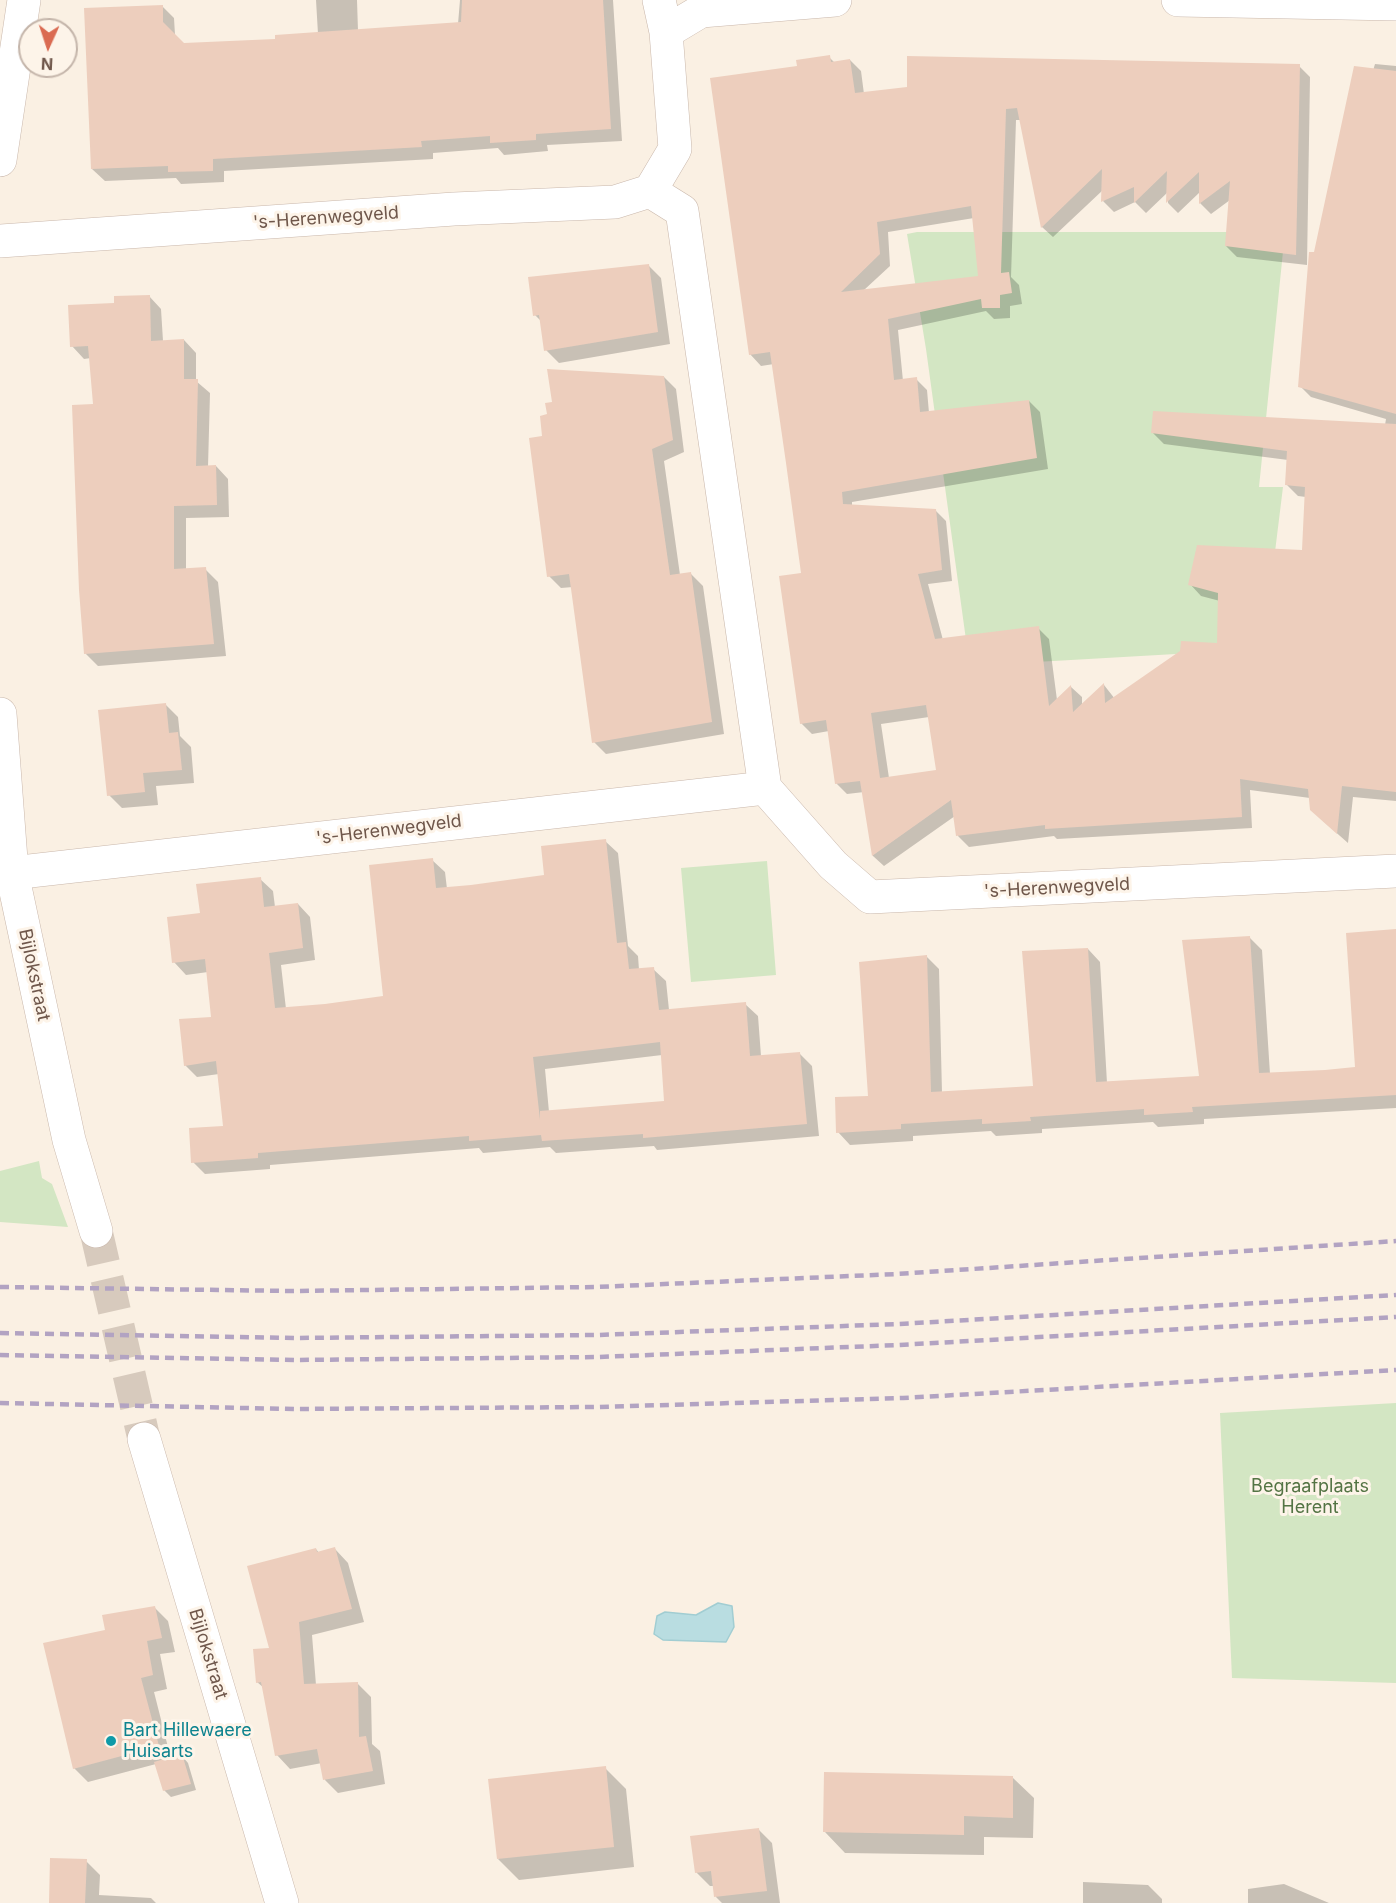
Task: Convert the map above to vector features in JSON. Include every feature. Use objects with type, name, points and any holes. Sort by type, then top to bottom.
[{"type":"street","points":[[0,160],[24,0]]},
{"type":"street","points":[[659,0],[666,32],[675,149],[650,191],[682,211],[765,788]]},
{"type":"street","points":[[666,32],[701,11],[835,0]]},
{"type":"street","points":[[1178,0],[1396,4]]},
{"type":"street","name":"'s-Herenwegveld","points":[[0,241],[442,210],[615,202],[650,191]]},
{"type":"street","name":"Bijlokstraat","points":[[0,714],[12,873],[69,1140],[96,1231]]},
{"type":"street","name":"'s-Herenwegveld","points":[[12,873],[765,788],[832,865],[870,897],[1396,871]]},
{"type":"street","name":"Bijlokstraat","points":[[144,1439],[282,1903]]},
{"type":"green space","points":[[917,232],[1285,232],[1259,487],[1283,487],[1263,649],[1036,662],[970,669],[926,349],[907,234]]},
{"type":"green space","points":[[767,861],[776,975],[691,982],[681,868]]},
{"type":"green space","points":[[39,1161],[42,1178],[52,1184],[68,1227],[0,1222],[0,1171]]},
{"type":"green space","name":"Begraafplaats Herent","points":[[1396,1403],[1396,1683],[1232,1678],[1220,1413]]},
{"type":"water","points":[[718,1603],[732,1606],[734,1627],[726,1642],[663,1640],[654,1634],[657,1616],[665,1612],[696,1615]]},
{"type":"building","points":[[462,0],[603,0],[611,129],[536,134],[536,140],[490,143],[490,136],[421,141],[422,147],[213,159],[213,171],[168,172],[168,166],[91,169],[84,8],[163,5],[163,22],[184,43],[275,39],[275,35],[461,22]]},
{"type":"building","points":[[830,55],[831,62],[850,59],[855,93],[907,87],[907,56],[1300,64],[1296,255],[1225,246],[1230,181],[1199,204],[1199,172],[1166,203],[1167,171],[1134,203],[1134,187],[1101,202],[1102,169],[1041,228],[1017,108],[1006,109],[1001,273],[1009,272],[1012,293],[1000,295],[1000,308],[982,308],[981,299],[888,319],[894,380],[917,377],[920,412],[1029,400],[1037,458],[842,492],[843,504],[936,509],[942,570],[918,574],[935,639],[1039,626],[1049,706],[1071,685],[1073,712],[1104,683],[1105,703],[1180,651],[1181,641],[1217,643],[1218,593],[1188,585],[1197,545],[1302,550],[1305,487],[1285,485],[1287,451],[1151,433],[1153,411],[1396,424],[1396,792],[1342,786],[1337,834],[1310,810],[1308,789],[1240,779],[1242,817],[1045,829],[1045,825],[956,836],[951,800],[872,856],[860,781],[835,784],[826,720],[800,724],[779,576],[801,573],[786,463],[770,352],[749,355],[710,78],[797,66],[796,60]],"holes":[[[971,206],[978,276],[841,292],[880,254],[877,222]],[[926,705],[936,770],[880,778],[871,713]]]},
{"type":"building","points":[[1354,66],[1396,71],[1396,414],[1298,387],[1309,252],[1314,252]]},
{"type":"building","points":[[649,264],[658,332],[544,351],[539,315],[533,316],[528,277]]},
{"type":"building","points":[[150,295],[151,341],[184,339],[184,379],[198,379],[196,466],[216,465],[217,505],[174,506],[174,569],[206,567],[214,644],[84,654],[79,590],[72,405],[93,404],[88,346],[70,347],[68,305],[114,303],[114,296]]},
{"type":"building","points":[[547,369],[664,376],[673,440],[652,449],[670,575],[691,572],[712,722],[592,743],[569,574],[547,577],[529,438],[542,436],[540,416],[547,414],[545,403],[552,402]]},
{"type":"building","points":[[166,703],[169,733],[178,732],[182,770],[143,773],[145,792],[107,796],[98,710]]},
{"type":"building","points":[[606,839],[617,943],[626,942],[629,969],[654,967],[659,1010],[746,1002],[750,1056],[800,1052],[807,1124],[643,1138],[643,1134],[542,1141],[541,1135],[469,1141],[469,1136],[258,1153],[258,1158],[191,1163],[189,1128],[223,1126],[216,1061],[184,1066],[179,1019],[211,1017],[205,959],[172,963],[167,917],[200,913],[196,884],[261,877],[264,907],[298,903],[303,948],[269,953],[275,1008],[325,1004],[383,996],[369,865],[433,858],[436,888],[471,885],[544,875],[541,846]],"holes":[[[660,1042],[664,1101],[540,1111],[540,1120],[533,1057]]]},
{"type":"building","points":[[1396,929],[1396,1095],[1192,1107],[1193,1112],[1144,1115],[1144,1109],[1030,1117],[1031,1121],[982,1124],[982,1119],[901,1124],[901,1129],[836,1133],[835,1097],[868,1096],[859,962],[927,955],[931,1092],[1033,1086],[1022,951],[1088,948],[1096,1082],[1199,1076],[1182,940],[1250,936],[1259,1073],[1325,1070],[1355,1067],[1346,933]]},
{"type":"building","points":[[335,1547],[352,1609],[299,1622],[304,1684],[358,1682],[359,1737],[366,1736],[373,1771],[323,1780],[317,1749],[275,1756],[261,1682],[256,1683],[253,1649],[269,1648],[247,1566],[316,1548],[317,1552]]},
{"type":"building","points":[[155,1606],[162,1638],[147,1641],[153,1675],[141,1678],[159,1746],[73,1769],[43,1643],[105,1630],[102,1615]]},
{"type":"building","points":[[182,1754],[191,1784],[163,1791],[154,1762]]},
{"type":"building","points":[[606,1766],[614,1847],[497,1859],[488,1779]]},
{"type":"building","points":[[824,1772],[1013,1776],[1013,1818],[964,1816],[964,1835],[823,1832]]},
{"type":"building","points":[[759,1828],[767,1891],[714,1897],[711,1871],[695,1873],[690,1836]]},
{"type":"building","points":[[50,1858],[87,1859],[85,1903],[49,1903]]},
{"type":"tunnel","points":[[96,1231],[144,1439]]},
{"type":"railway","points":[[0,1287],[293,1291],[596,1287],[897,1274],[1396,1241]]},
{"type":"railway","points":[[0,1333],[295,1338],[597,1335],[899,1324],[1396,1295]]},
{"type":"railway","points":[[0,1355],[294,1360],[599,1357],[899,1345],[1396,1317]]},
{"type":"railway","points":[[0,1403],[294,1409],[597,1407],[903,1398],[1396,1370]]},
{"type":"place","name":"Bart Hillewaere Huisarts","points":[[111,1741]]}]
